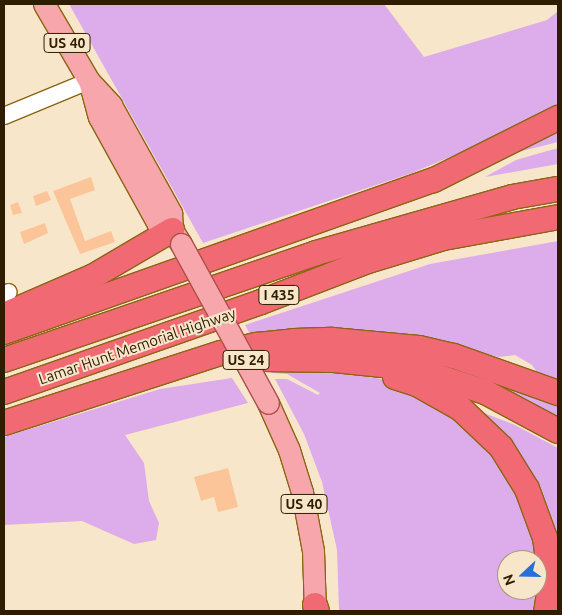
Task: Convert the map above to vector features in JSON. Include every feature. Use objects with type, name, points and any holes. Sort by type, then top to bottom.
[{"type":"highway","points":[[4,332],[434,180],[558,118]]},
{"type":"highway","name":"Lamar Hunt Memorial Highway","points":[[4,360],[316,253],[512,197],[558,189]]},
{"type":"highway","name":"Lamar Hunt Memorial Highway","points":[[4,392],[261,302],[368,261],[443,238],[558,218]]},
{"type":"highway","points":[[4,315],[92,277],[177,237]]},
{"type":"highway","points":[[138,378],[257,345],[332,340],[394,344],[454,356],[558,393]]},
{"type":"highway","name":"US 24","points":[[4,423],[138,378],[226,360],[295,358],[412,368],[441,376],[485,392],[558,431]]},
{"type":"highway","points":[[356,362],[417,384],[461,409],[500,447],[526,489],[546,538],[551,581],[546,611]]},
{"type":"main road","name":"US 40","points":[[44,4],[89,81],[111,104],[171,213],[177,237],[268,403],[289,450],[302,492],[313,551],[316,609]]},
{"type":"street","points":[[4,116],[89,81]]},
{"type":"shaded area","points":[[69,4],[384,4],[424,57],[547,20],[558,11],[558,104],[497,137],[412,173],[203,243]]},
{"type":"shaded area","points":[[558,129],[558,142],[514,153]]},
{"type":"shaded area","points":[[558,148],[558,164],[485,177],[516,160]]},
{"type":"shaded area","points":[[558,241],[558,382],[537,372],[532,365],[515,355],[499,357],[421,337],[344,329],[250,334],[245,325],[430,264]]},
{"type":"shaded area","points":[[436,364],[492,379],[558,406],[558,428]]},
{"type":"shaded area","points":[[270,370],[329,371],[382,379],[439,405],[476,432],[507,470],[529,514],[535,550],[497,550],[497,600],[538,600],[537,611],[339,611],[337,550],[322,482],[304,434],[275,379],[287,379],[318,395],[320,393],[287,374],[272,373]]},
{"type":"shaded area","points":[[232,378],[248,403],[125,435],[144,463],[149,501],[159,523],[156,540],[134,544],[82,521],[4,525],[4,437],[160,389]]},
{"type":"shaded area","points":[[484,413],[515,425],[558,448],[558,563]]},
{"type":"building","points":[[91,177],[95,190],[70,199],[85,241],[111,231],[115,242],[80,254],[53,191]]},
{"type":"building","points":[[47,191],[51,200],[36,206],[33,196]]},
{"type":"building","points":[[18,202],[22,213],[13,215],[10,205]]},
{"type":"building","points":[[45,223],[48,233],[24,244],[20,232]]},
{"type":"building","points":[[228,468],[238,507],[218,512],[214,497],[201,501],[194,477]]}]
